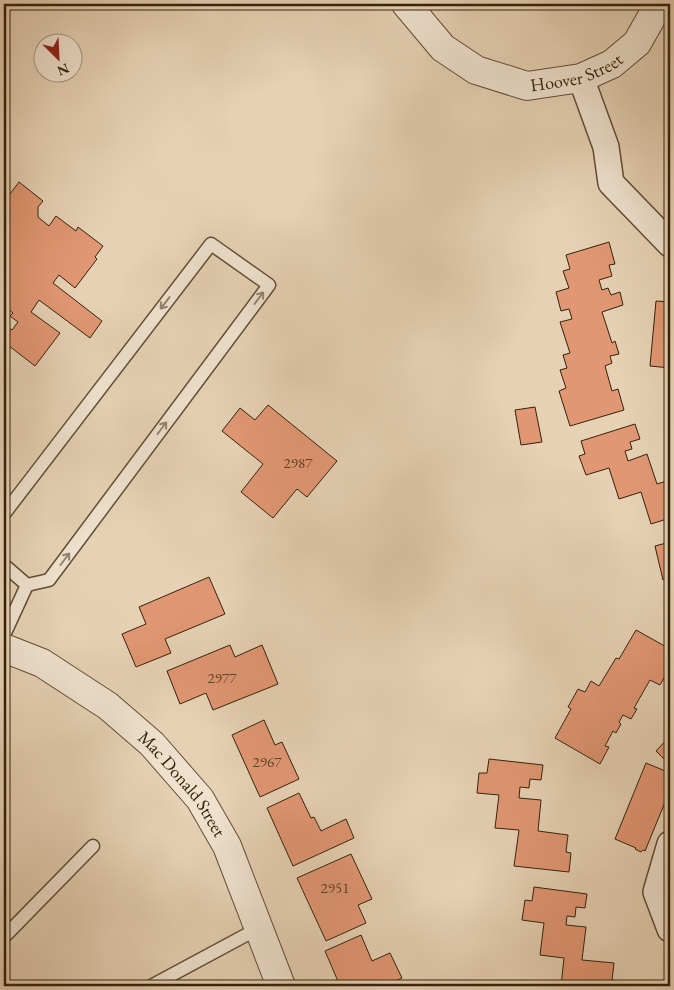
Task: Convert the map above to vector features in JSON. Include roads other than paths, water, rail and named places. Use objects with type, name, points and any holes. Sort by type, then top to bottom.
[{"type":"street","name":"Hoover Street","points":[[406,4],[443,48],[476,70],[527,86],[581,78],[612,64],[637,43],[654,13],[655,4]]},
{"type":"street","points":[[581,78],[606,147],[611,183],[670,244]]},
{"type":"street","name":"Mac Donald Street","points":[[4,648],[42,663],[108,706],[152,744],[200,800],[228,846],[281,986]]},
{"type":"street","points":[[670,844],[656,892],[670,929]]},
{"type":"lane","points":[[4,514],[211,244],[269,285],[49,580],[27,585]]},
{"type":"lane","points":[[4,565],[27,585]]},
{"type":"lane","points":[[4,635],[27,585]]},
{"type":"lane","points":[[4,937],[92,846]]},
{"type":"lane","points":[[151,986],[259,928]]}]
